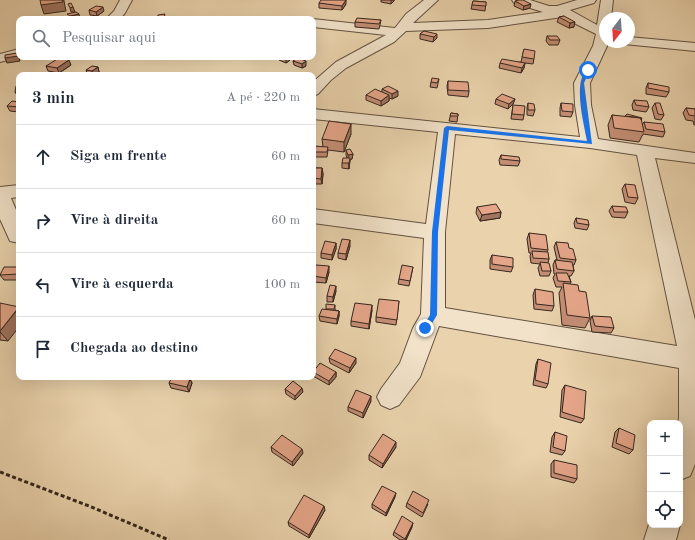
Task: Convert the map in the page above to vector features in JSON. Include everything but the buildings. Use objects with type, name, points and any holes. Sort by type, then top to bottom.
[{"type":"street","points":[[116,16],[119,14],[126,0]]},
{"type":"street","points":[[316,88],[326,77],[341,65],[389,39],[400,30],[411,17],[432,0]]},
{"type":"street","points":[[518,0],[548,10],[561,11],[599,28]]},
{"type":"street","points":[[316,23],[400,30],[488,24],[561,11],[590,0]]},
{"type":"street","points":[[606,12],[607,0]]},
{"type":"street","points":[[635,42],[695,47]]},
{"type":"street","points":[[590,143],[583,105],[582,83],[596,57],[599,47]]},
{"type":"street","points":[[0,58],[16,54]]},
{"type":"street","points":[[316,114],[590,143],[695,158]]},
{"type":"street","points":[[390,397],[411,368],[425,328],[434,315],[435,232],[447,128]]},
{"type":"street","points":[[645,151],[692,359],[693,418],[683,456]]},
{"type":"street","points":[[12,239],[0,194],[16,191]]},
{"type":"street","points":[[316,216],[435,232]]},
{"type":"street","points":[[434,315],[692,359]]},
{"type":"street","points":[[660,540],[663,528]]},
{"type":"path","points":[[0,472],[89,506],[169,540]]},
{"type":"route","points":[[425,328],[434,315],[435,232],[447,128],[590,143],[583,105],[582,83],[588,70]]}]
